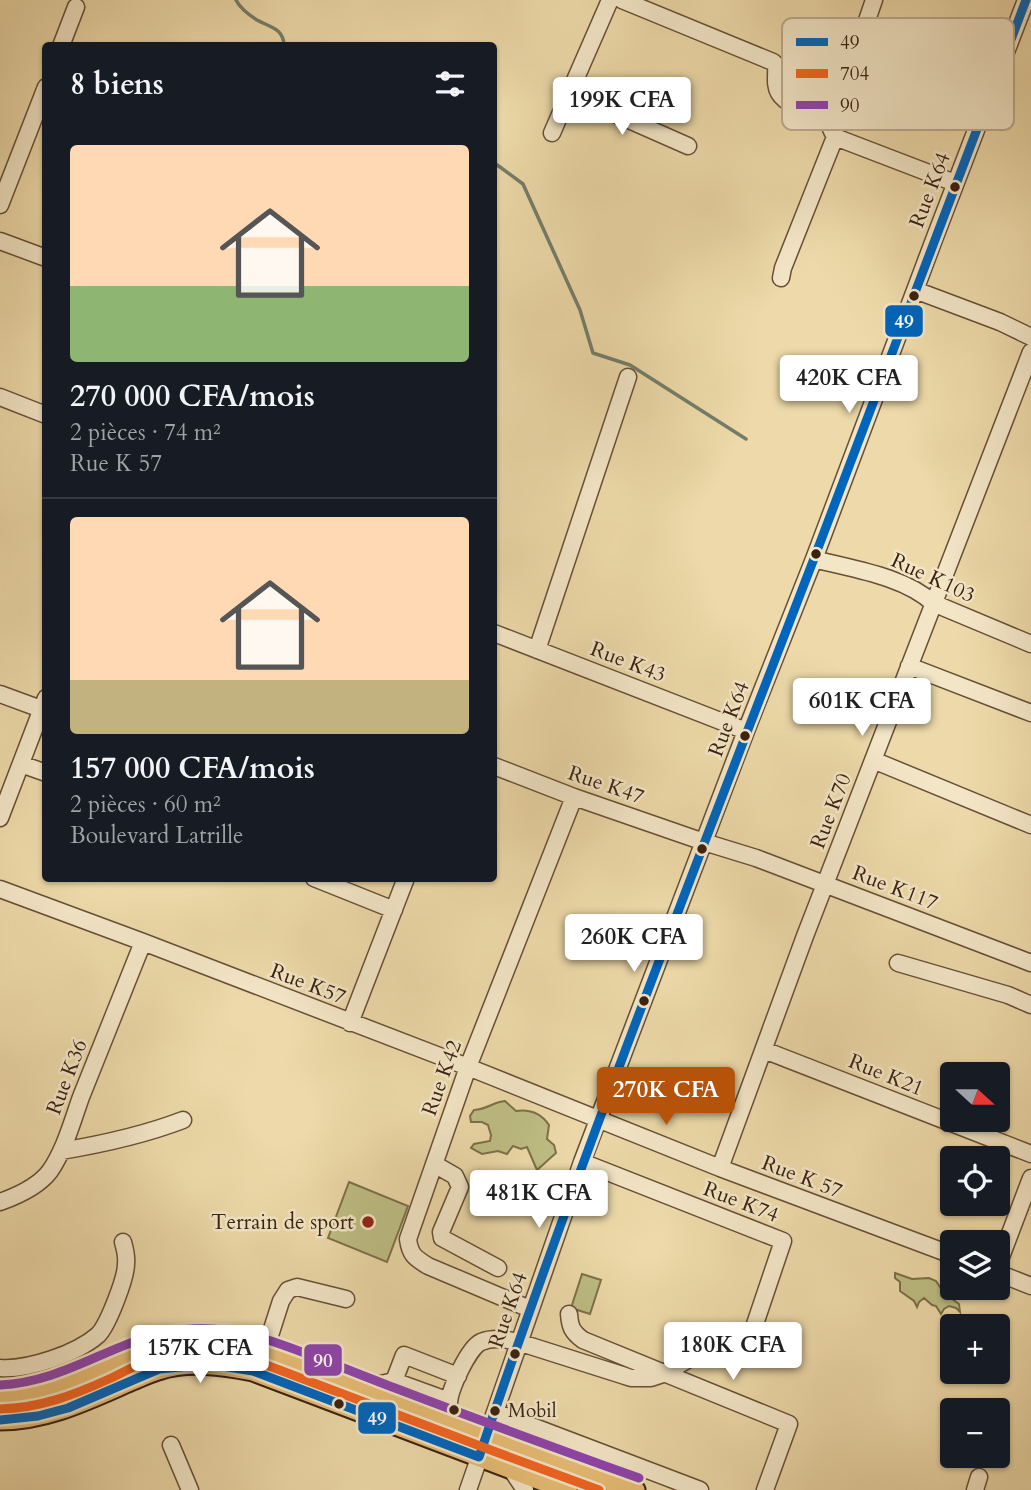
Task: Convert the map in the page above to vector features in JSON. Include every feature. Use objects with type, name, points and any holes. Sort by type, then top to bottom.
[{"type":"main road","points":[[0,1397],[33,1394],[58,1387],[151,1347],[177,1342],[230,1342],[265,1351],[635,1490]]},
{"type":"main road","points":[[0,1420],[38,1416],[68,1408],[159,1369],[210,1364],[253,1371],[567,1490]]},
{"type":"street","points":[[552,134],[610,0]]},
{"type":"street","points":[[622,0],[773,62],[776,65],[777,91],[782,97]]},
{"type":"street","points":[[868,18],[874,0]]},
{"type":"street","name":"Rue K64","points":[[1014,46],[1024,23],[1026,0]]},
{"type":"street","points":[[63,42],[76,7]]},
{"type":"street","points":[[570,94],[688,146]]},
{"type":"street","points":[[0,205],[42,97]]},
{"type":"street","points":[[781,278],[834,130],[955,183]]},
{"type":"street","name":"Rue K64","points":[[470,1489],[486,1435],[582,1163],[955,183],[978,130]]},
{"type":"street","points":[[0,241],[42,257]]},
{"type":"street","points":[[915,290],[1009,325],[1031,337]]},
{"type":"street","name":"Rue K70","points":[[720,1168],[805,936],[1031,352]]},
{"type":"street","points":[[537,650],[628,377]]},
{"type":"street","points":[[1,402],[42,414]]},
{"type":"street","name":"Rue K103","points":[[814,559],[890,580],[910,588],[933,603],[1031,644]]},
{"type":"street","name":"Rue K43","points":[[497,634],[746,731]]},
{"type":"street","points":[[909,666],[1031,713]]},
{"type":"street","points":[[0,694],[42,704]]},
{"type":"street","points":[[0,818],[42,707]]},
{"type":"street","points":[[873,760],[1031,825]]},
{"type":"street","points":[[21,764],[42,772]]},
{"type":"street","name":"Rue K47","points":[[497,767],[704,842]]},
{"type":"street","name":"Rue K42","points":[[530,1309],[428,1266],[416,1259],[409,1250],[408,1239],[468,1067],[574,797]]},
{"type":"street","name":"Rue K117","points":[[704,842],[756,858],[1031,963]]},
{"type":"street","points":[[324,882],[394,909]]},
{"type":"street","points":[[350,1023],[404,882]]},
{"type":"street","name":"Rue K57","points":[[0,889],[468,1067],[599,1120]]},
{"type":"street","name":"Rue K36","points":[[0,1202],[18,1195],[43,1179],[61,1152],[143,942]]},
{"type":"street","points":[[898,963],[1008,995],[1031,1005]]},
{"type":"street","name":"Rue K21","points":[[764,1050],[1031,1154]]},
{"type":"street","points":[[61,1152],[154,1132],[183,1120]]},
{"type":"street","name":"Rue K 57","points":[[599,1120],[940,1250]]},
{"type":"street","name":"Rue K74","points":[[582,1163],[783,1241],[751,1330],[701,1352],[663,1374]]},
{"type":"street","points":[[434,1164],[455,1176],[460,1186],[441,1232],[442,1238],[498,1268]]},
{"type":"street","points":[[1010,1233],[1031,1178]]},
{"type":"street","points":[[0,1368],[33,1364],[59,1356],[100,1333],[110,1317],[127,1267],[123,1242]]},
{"type":"street","points":[[1010,1278],[1031,1286]]},
{"type":"street","points":[[265,1351],[281,1301],[288,1290],[297,1287],[346,1299]]},
{"type":"street","points":[[569,1314],[569,1325],[583,1340],[789,1424],[765,1490]]},
{"type":"street","points":[[457,1424],[450,1412],[449,1401],[458,1376],[474,1346],[483,1341],[503,1339],[518,1342],[631,1378],[651,1378],[663,1374]]},
{"type":"street","points":[[394,1381],[404,1355],[458,1376]]},
{"type":"street","points":[[363,1388],[394,1381],[449,1401]]},
{"type":"street","points":[[495,1412],[700,1490]]},
{"type":"street","points":[[171,1445],[190,1490]]},
{"type":"street","points":[[579,1469],[626,1462]]},
{"type":"street","points":[[511,1469],[525,1490]]},
{"type":"green space","points":[[505,1101],[516,1111],[530,1111],[539,1115],[549,1125],[547,1139],[554,1145],[556,1153],[537,1170],[527,1147],[521,1149],[513,1146],[507,1154],[498,1151],[482,1154],[471,1148],[474,1144],[490,1141],[491,1135],[488,1125],[471,1122],[470,1116],[474,1110]]},
{"type":"green space","name":"Terrain de sport","points":[[349,1182],[408,1206],[387,1262],[328,1238]]},
{"type":"green space","points":[[895,1273],[912,1279],[929,1278],[936,1281],[940,1287],[940,1300],[954,1300],[959,1304],[960,1312],[949,1306],[941,1314],[936,1306],[924,1298],[917,1307],[914,1301],[900,1291],[900,1282],[895,1278]]},
{"type":"green space","points":[[582,1274],[601,1280],[590,1314],[571,1308]]},
{"type":"waterway","points":[[236,0],[251,16],[279,32],[283,42]]},
{"type":"waterway","points":[[497,165],[523,184],[580,310],[593,353],[630,365],[746,439]]},
{"type":"transit line","name":"49","points":[[1014,32],[1026,0]]},
{"type":"transit line","name":"49","points":[[0,1420],[38,1416],[68,1408],[159,1369],[210,1364],[253,1371],[479,1457],[642,1005],[977,130]]},
{"type":"transit line","name":"90","points":[[0,1385],[51,1375],[119,1347],[167,1332],[192,1329],[224,1330],[286,1346],[639,1478]]},
{"type":"transit line","name":"704","points":[[0,1409],[56,1400],[154,1359],[195,1353],[221,1355],[261,1363],[599,1490]]},
{"type":"place","name":"Terrain de sport","points":[[368,1222]]},
{"type":"place","name":"Mobil","points":[[495,1411]]}]
